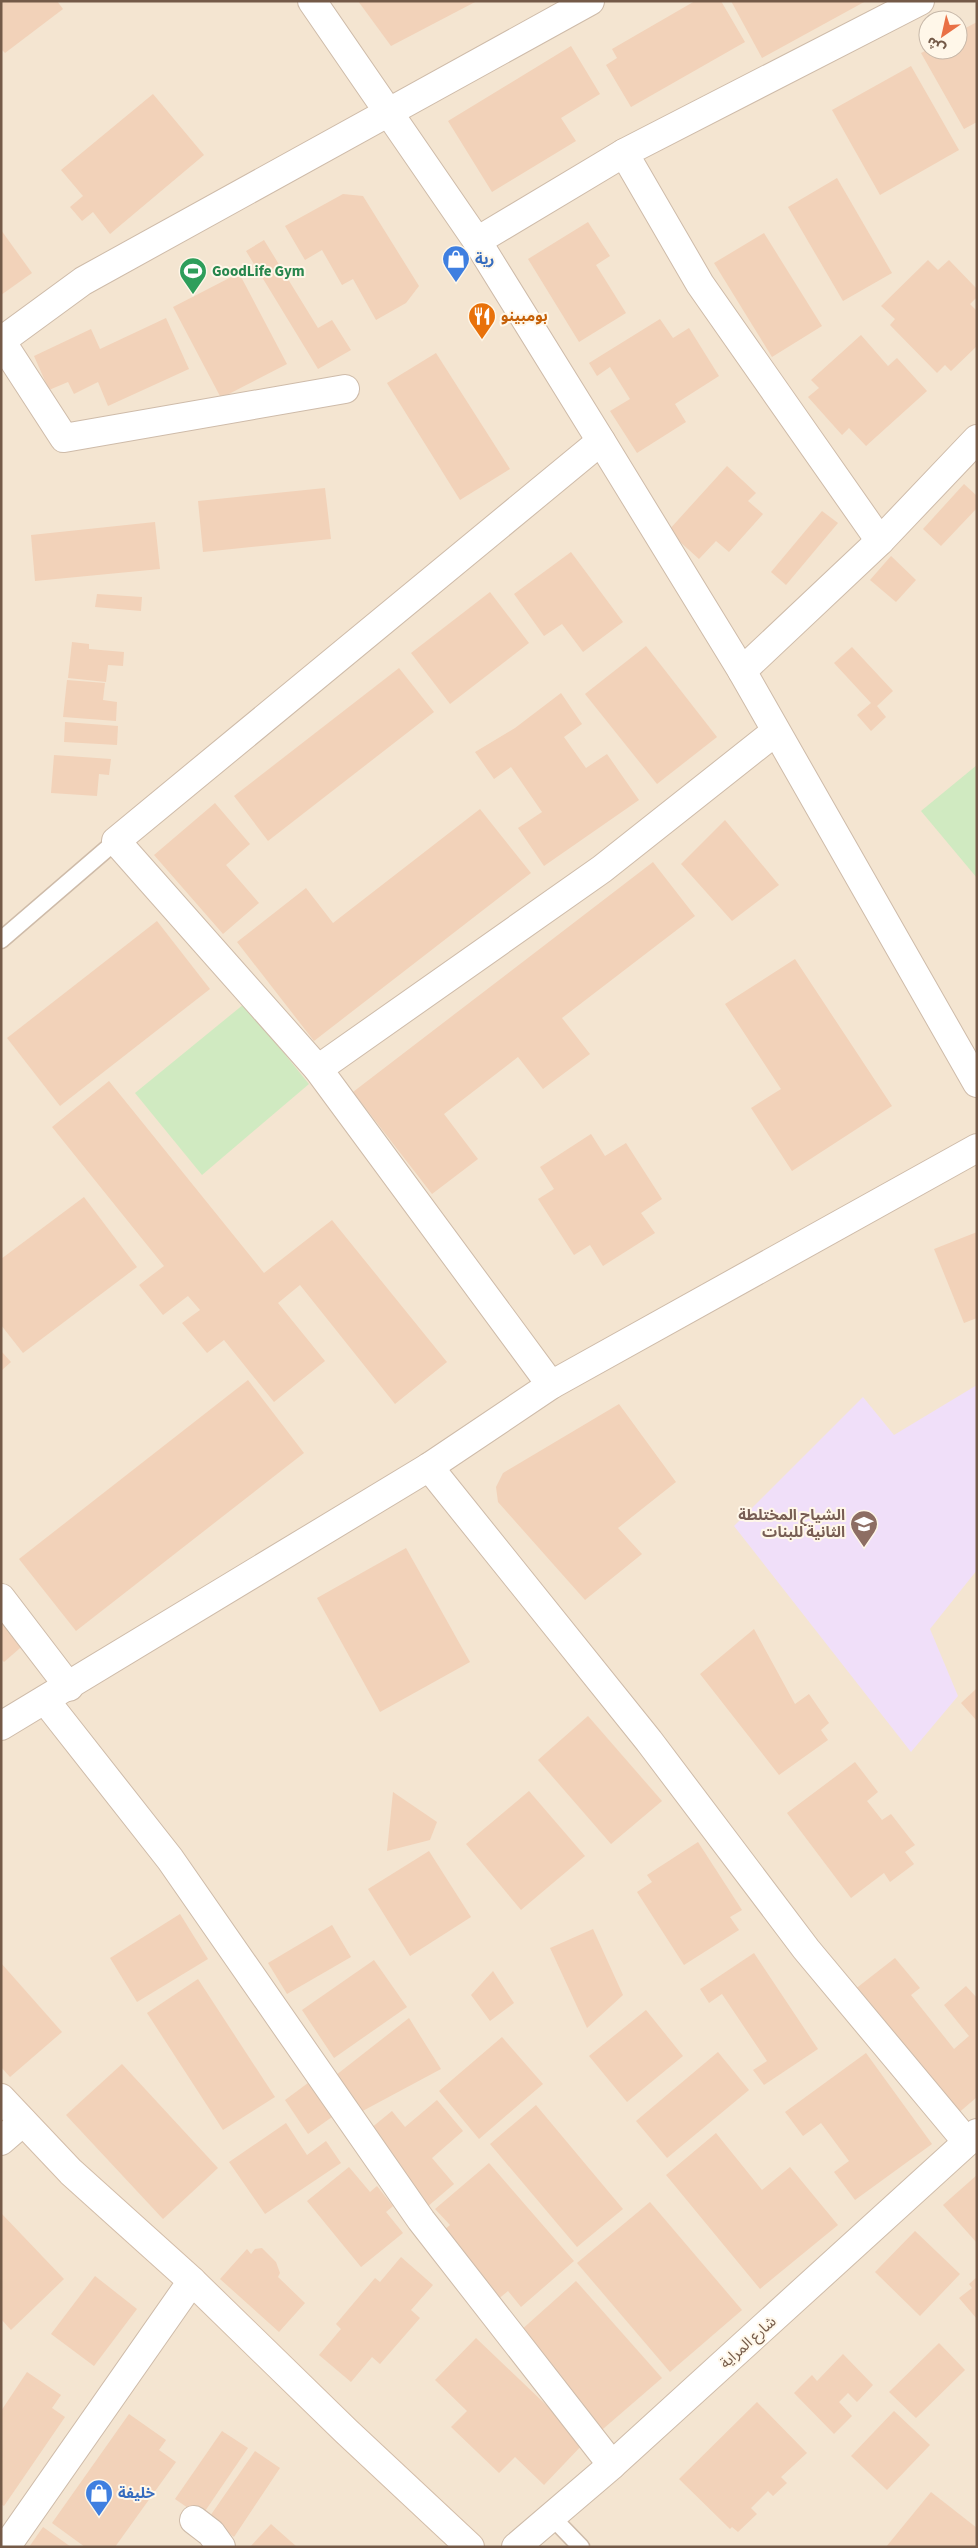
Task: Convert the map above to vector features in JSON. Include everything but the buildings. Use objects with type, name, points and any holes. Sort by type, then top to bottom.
[{"type":"street","points":[[312,1],[387,113],[477,241],[601,441],[742,672],[977,1083]]},
{"type":"street","points":[[345,389],[64,438],[1,341],[83,281],[590,1]]},
{"type":"street","points":[[477,241],[624,153],[920,1]]},
{"type":"street","points":[[624,153],[700,284],[880,541]]},
{"type":"street","points":[[742,672],[880,541],[977,439]]},
{"type":"street","points":[[551,1385],[318,1069],[116,841],[601,441]]},
{"type":"street","points":[[318,1069],[602,869],[775,732]]},
{"type":"street","points":[[1,1726],[69,1687],[428,1467],[551,1385],[977,1148]]},
{"type":"street","points":[[428,1467],[649,1741],[806,1949],[972,2138]]},
{"type":"street","points":[[1,1598],[69,1687]]},
{"type":"street","points":[[45,1700],[170,1859],[420,2220],[612,2465]]},
{"type":"street","points":[[1,2098],[71,2172],[192,2281],[346,2431],[470,2547]]},
{"type":"street","points":[[1,2141],[23,2122]]},
{"type":"street","name":"شارع المراية","points":[[516,2547],[612,2465],[972,2138]]},
{"type":"street","points":[[6,2547],[192,2281]]},
{"type":"street","points":[[194,2520],[211,2533],[221,2547]]},
{"type":"lane","points":[[1,940],[116,841]]},
{"type":"lane","points":[[551,2516],[581,2547]]},
{"type":"shaded area","points":[[1,1],[977,1],[977,2547],[1,2547]]},
{"type":"shaded area","name":"الشياح المختلطة الثانية للبنات","points":[[977,1385],[977,1570],[930,1629],[958,1696],[911,1752],[734,1526],[863,1397],[894,1435]]},
{"type":"green space","points":[[977,765],[977,878],[921,811]]},
{"type":"green space","points":[[244,1004],[309,1084],[202,1175],[135,1093]]},
{"type":"place","name":"رية","points":[[456,283]]},
{"type":"place","name":"GoodLife Gym","points":[[193,295]]},
{"type":"place","name":"بومبينو","points":[[482,340]]},
{"type":"place","name":"الشياح المختلطة الثانية للبنات","points":[[864,1548]]},
{"type":"place","name":"خليفة","points":[[99,2517]]}]
